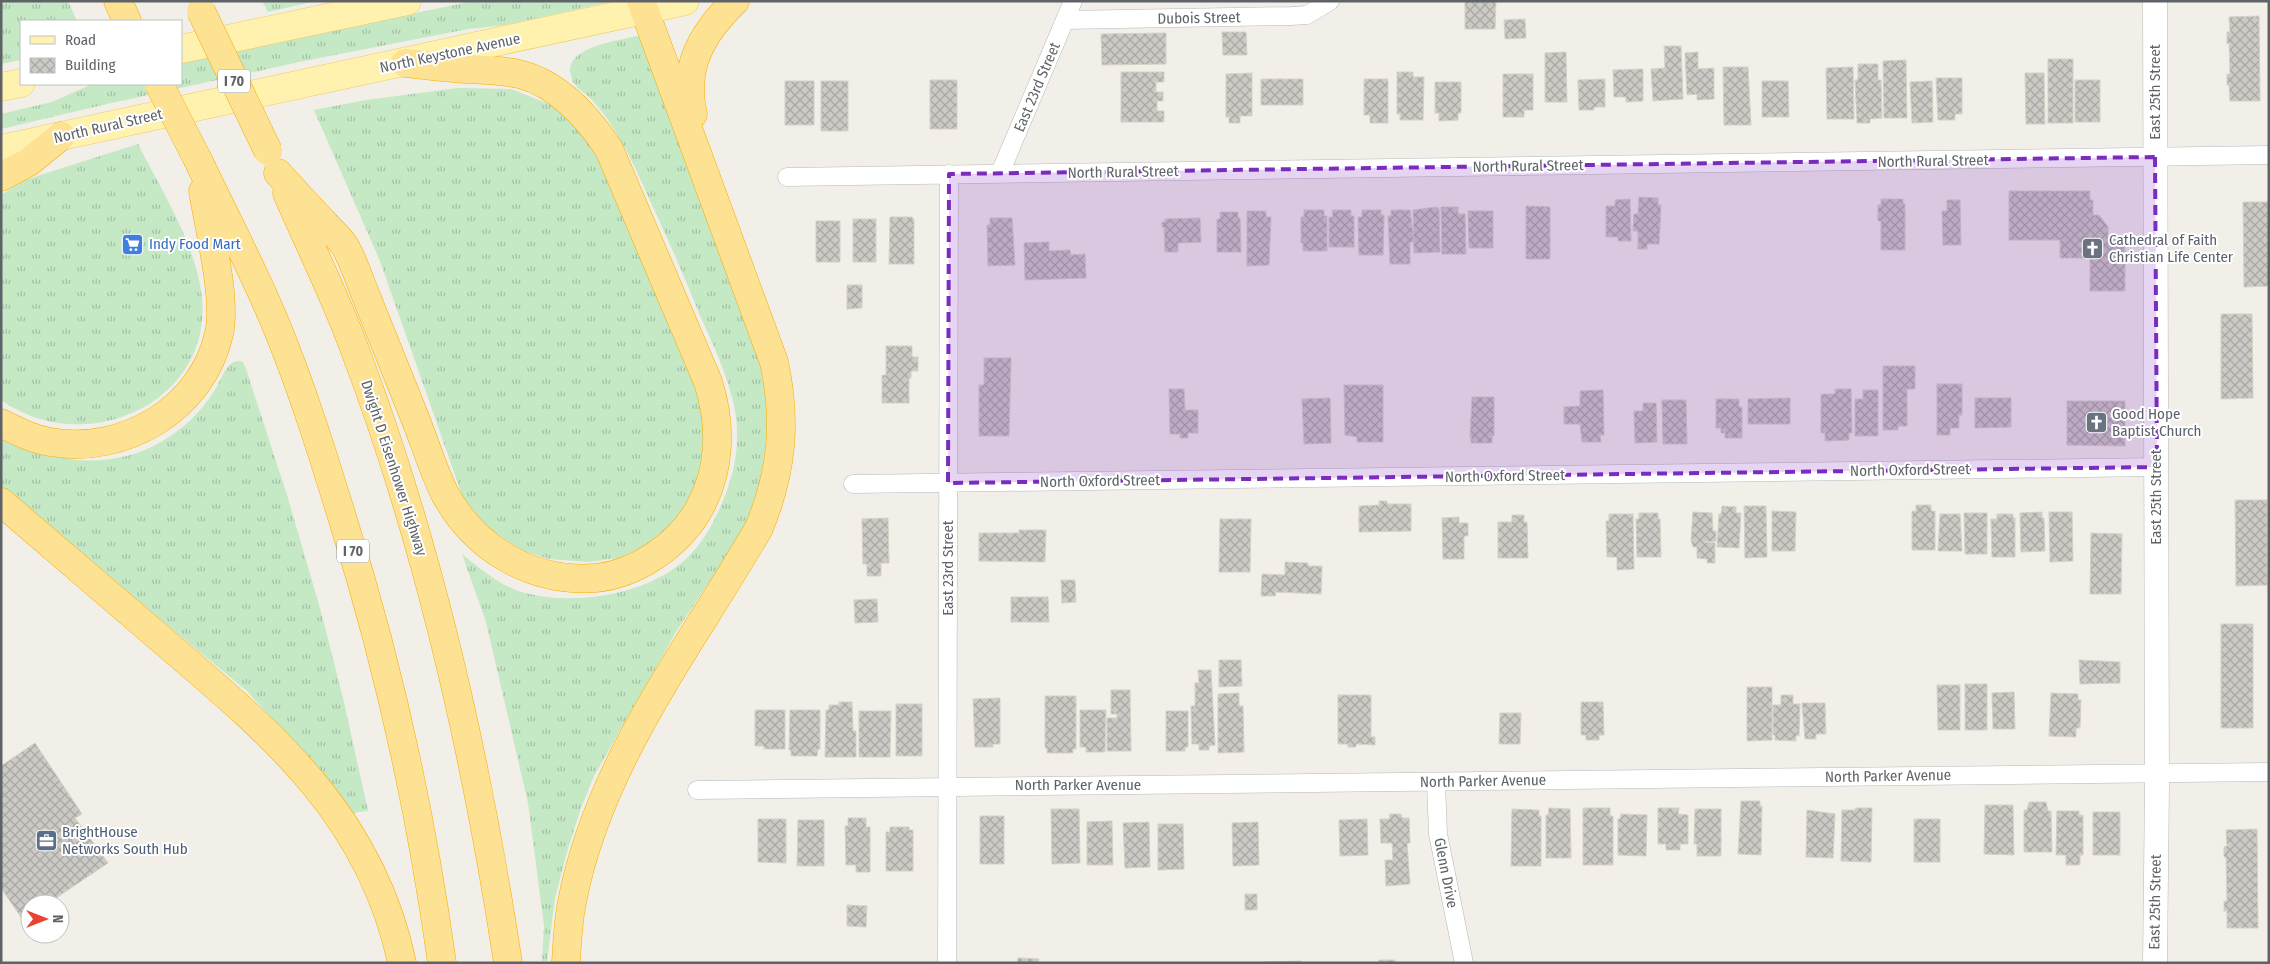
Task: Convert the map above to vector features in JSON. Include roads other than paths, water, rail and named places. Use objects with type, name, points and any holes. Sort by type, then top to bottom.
[{"type":"highway","points":[[118,1],[127,20]]},
{"type":"highway","points":[[699,156],[689,90],[690,74],[694,59],[704,39],[714,23],[735,1]]},
{"type":"highway","points":[[566,963],[571,904],[578,875],[596,816],[610,782],[638,726],[758,528],[770,502],[778,471],[781,412],[774,362],[643,5]]},
{"type":"highway","name":"Dwight D Eisenhower Highway","points":[[198,6],[273,162],[353,343],[390,448],[442,628],[464,719],[490,853],[508,963]]},
{"type":"highway","points":[[273,162],[345,246],[444,492],[470,530],[502,556],[521,566],[538,572],[580,579],[604,577],[644,562],[678,538],[690,524],[702,504],[714,469],[718,426],[714,401],[708,382],[609,148],[588,119],[564,98],[521,74],[404,63]]},
{"type":"highway","name":"I 70","points":[[160,85],[198,160],[275,322],[314,427],[358,566],[407,765],[427,866],[442,963]]},
{"type":"highway","points":[[1,177],[29,162],[61,136]]},
{"type":"highway","points":[[1,423],[32,438],[50,442],[78,445],[106,442],[149,426],[172,410],[196,384],[210,360],[219,333],[221,309],[198,160]]},
{"type":"highway","points":[[1,502],[216,686],[309,777],[336,811],[360,848],[382,898],[402,963]]},
{"type":"main road","points":[[184,49],[407,1]]},
{"type":"main road","name":"North Keystone Avenue","points":[[214,102],[404,63],[643,5],[685,1]]},
{"type":"main road","points":[[1,87],[20,83]]},
{"type":"main road","name":"North Rural Street","points":[[1,149],[214,102]]},
{"type":"street","name":"East 23rd Street","points":[[1000,173],[1073,1]]},
{"type":"street","name":"Dubois Street","points":[[1065,20],[1291,16],[1306,14],[1330,1]]},
{"type":"street","name":"East 25th Street","points":[[2155,1],[2157,467],[2155,963]]},
{"type":"street","name":"North Rural Street","points":[[787,176],[2269,155]]},
{"type":"street","name":"East 23rd Street","points":[[947,963],[949,174]]},
{"type":"street","name":"North Oxford Street","points":[[853,484],[2157,467]]},
{"type":"street","name":"North Parker Avenue","points":[[697,790],[2269,772]]},
{"type":"street","name":"Glenn Drive","points":[[1436,782],[1438,834],[1464,963]]},
{"type":"place","name":"Indy Food Mart","points":[[133,244]]},
{"type":"place","name":"Cathedral of Faith Christian Life Center","points":[[2093,249]]},
{"type":"place","name":"Good Hope Baptist Church","points":[[2096,423]]},
{"type":"place","name":"BrightHouse Networks South Hub","points":[[46,841]]}]
